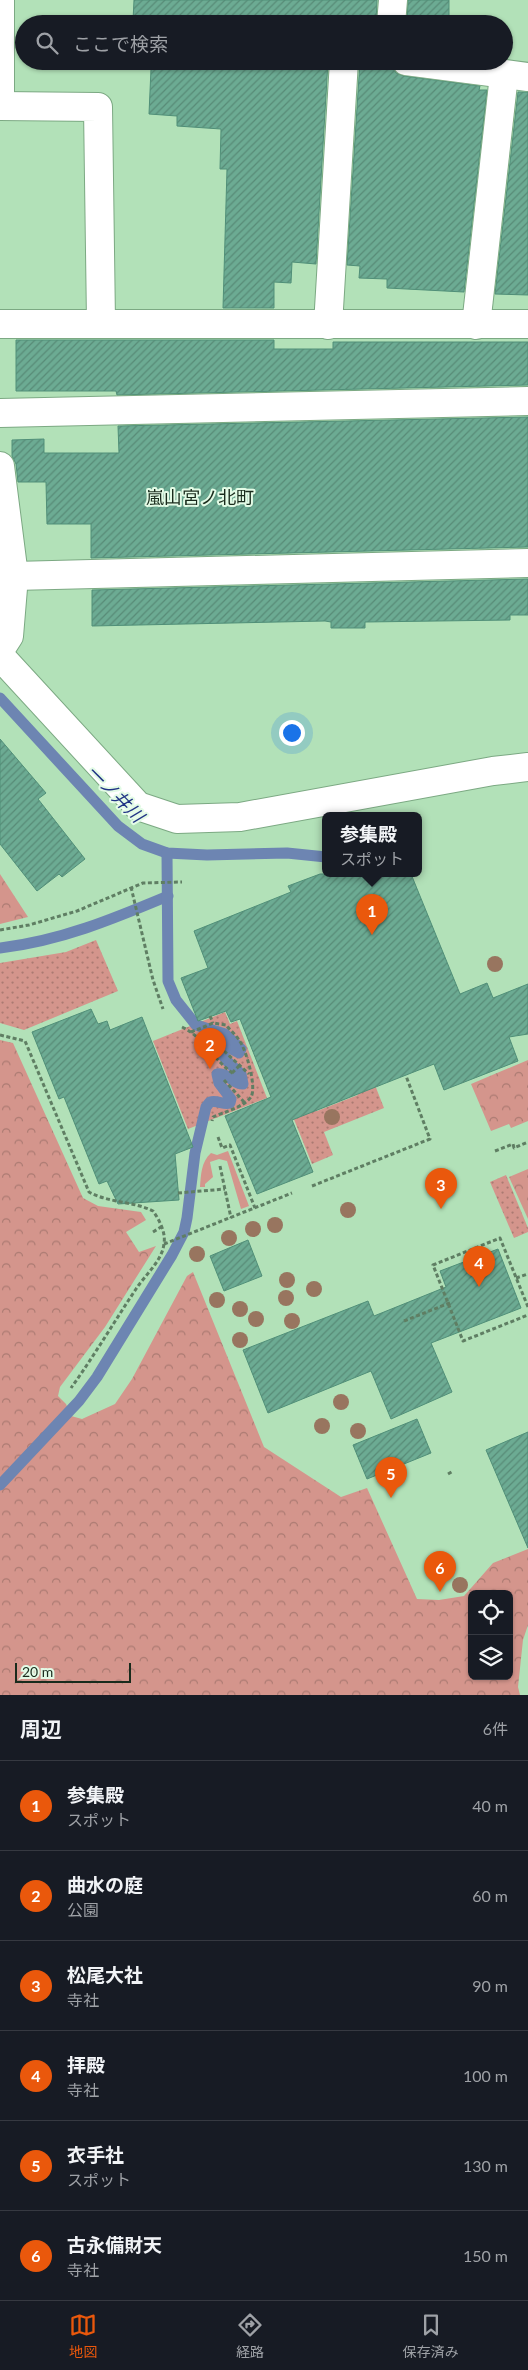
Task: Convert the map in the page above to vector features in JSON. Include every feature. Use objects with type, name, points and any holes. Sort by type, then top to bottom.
[{"type":"street","points":[[0,0],[0,106],[98,107],[101,322]]},
{"type":"street","points":[[392,15],[393,0]]},
{"type":"street","points":[[328,325],[343,70]]},
{"type":"street","points":[[472,70],[516,76],[476,325]]},
{"type":"street","points":[[0,324],[101,322],[328,325],[528,324]]},
{"type":"street","points":[[0,414],[528,401]]},
{"type":"street","points":[[0,466],[14,576],[9,636],[0,650]]},
{"type":"street","points":[[14,576],[528,563]]},
{"type":"street","points":[[0,656],[138,806],[177,819],[240,817],[494,771],[528,767]]},
{"type":"path","points":[[0,930],[29,926],[76,911],[130,888],[155,881],[182,882]]},
{"type":"path","points":[[130,888],[139,916],[153,980],[163,1008]]},
{"type":"path","points":[[210,1016],[213,1023]]},
{"type":"path","points":[[192,1032],[213,1023],[226,1025],[239,1039],[254,1089],[251,1096],[245,1102],[213,1117],[212,1121]]},
{"type":"path","points":[[182,1027],[192,1032],[221,1065],[233,1074],[240,1064]]},
{"type":"path","points":[[0,1035],[25,1041],[89,1192],[101,1199],[153,1211],[161,1227],[164,1244],[155,1265],[137,1288],[99,1349],[71,1388]]},
{"type":"path","points":[[224,1051],[240,1064],[251,1077]]},
{"type":"path","points":[[312,1186],[430,1139],[406,1076]]},
{"type":"path","points":[[224,1080],[245,1102]]},
{"type":"path","points":[[218,1137],[222,1148],[230,1145],[255,1208]]},
{"type":"path","points":[[495,1151],[512,1144],[514,1148],[528,1142]]},
{"type":"path","points":[[220,1166],[231,1218]]},
{"type":"path","points":[[178,1193],[225,1189]]},
{"type":"path","points":[[164,1244],[292,1193]]},
{"type":"path","points":[[153,1232],[161,1227]]},
{"type":"path","points":[[528,1307],[500,1238],[432,1265],[450,1303],[463,1341],[528,1315]]},
{"type":"path","points":[[516,1278],[528,1274]]},
{"type":"path","points":[[404,1321],[450,1303]]},
{"type":"path","points":[[448,1474],[453,1471]]},
{"type":"green space","points":[[0,874],[28,917],[0,924]]},
{"type":"green space","points":[[96,940],[118,991],[24,1030],[0,1023],[0,963],[66,952]]},
{"type":"green space","points":[[225,1012],[230,1024],[237,1021],[267,1098],[188,1129],[153,1041]]},
{"type":"green space","points":[[0,1040],[13,1043],[83,1198],[98,1206],[141,1212],[146,1220],[126,1232],[139,1252],[156,1246],[105,1327],[60,1387],[58,1396],[66,1404],[71,1416],[82,1419],[115,1404],[132,1379],[187,1276],[193,1272],[264,1447],[341,1497],[367,1488],[417,1599],[439,1600],[464,1596],[468,1591],[468,1680],[513,1680],[513,1590],[469,1590],[493,1563],[528,1549],[528,1625],[523,1640],[518,1687],[520,1695],[0,1695]]},
{"type":"green space","points":[[528,1060],[528,1121],[511,1128],[509,1124],[491,1131],[471,1084]]},
{"type":"green space","points":[[373,1080],[384,1108],[324,1132],[333,1155],[312,1164],[291,1112],[313,1103],[317,1111],[358,1095],[355,1087]]},
{"type":"green space","points":[[228,1151],[249,1206],[241,1209],[227,1161],[219,1159],[210,1162],[213,1177],[205,1184],[205,1187],[200,1187],[205,1160],[211,1153],[217,1155]]},
{"type":"green space","points":[[528,1169],[528,1219],[509,1177]]},
{"type":"green space","points":[[506,1175],[528,1228],[528,1232],[514,1238],[490,1182]]},
{"type":"building","points":[[134,0],[377,0],[376,15],[133,15]]},
{"type":"building","points":[[408,0],[449,0],[449,15],[407,15]]},
{"type":"building","points":[[151,70],[327,70],[316,264],[292,262],[291,283],[274,282],[274,308],[223,308],[227,169],[220,169],[221,129],[177,126],[177,116],[149,114]]},
{"type":"building","points":[[359,70],[395,70],[396,73],[404,76],[480,86],[479,90],[487,90],[464,292],[387,288],[387,279],[359,278],[360,266],[347,265]]},
{"type":"building","points":[[518,92],[528,92],[528,295],[495,294]]},
{"type":"building","points":[[16,340],[274,340],[274,349],[333,349],[333,342],[528,342],[528,385],[117,395],[116,391],[16,391]]},
{"type":"building","points":[[528,417],[528,547],[91,558],[91,524],[47,524],[46,482],[18,482],[16,464],[12,456],[12,440],[44,439],[44,453],[119,453],[118,426]]},
{"type":"building","points":[[528,579],[528,615],[510,615],[510,620],[365,622],[365,628],[331,628],[331,622],[325,621],[92,626],[92,590]]},
{"type":"building","points":[[0,739],[46,793],[38,799],[85,859],[62,877],[59,874],[37,891],[0,844]]},
{"type":"building","points":[[320,874],[322,874],[322,877],[412,877],[460,994],[487,983],[493,998],[528,984],[528,1034],[509,1037],[518,1061],[444,1090],[434,1064],[292,1120],[313,1172],[257,1194],[225,1116],[271,1097],[240,1019],[231,1022],[226,1011],[198,1021],[181,978],[208,968],[194,931],[291,892],[288,886]]},
{"type":"building","points":[[91,1009],[98,1024],[107,1021],[110,1030],[142,1017],[193,1147],[175,1154],[179,1200],[118,1204],[107,1181],[99,1184],[64,1097],[59,1099],[32,1032]]},
{"type":"building","points":[[248,1240],[262,1276],[224,1291],[210,1256]]},
{"type":"building","points":[[498,1249],[521,1308],[431,1343],[452,1392],[391,1419],[371,1371],[268,1413],[243,1350],[368,1301],[374,1316],[446,1287],[440,1271]]},
{"type":"building","points":[[417,1419],[431,1453],[367,1479],[353,1445]]},
{"type":"building","points":[[528,1432],[528,1548],[486,1450]]},
{"type":"waterway","name":"一ノ井川","points":[[0,698],[118,826],[142,844],[167,853],[207,855],[287,853],[322,857]]},
{"type":"waterway","points":[[0,1485],[79,1401],[97,1377],[172,1255],[184,1232],[195,1153],[206,1107],[210,1102],[230,1103],[231,1099],[219,1083],[217,1074],[224,1075],[243,1084],[241,1074],[219,1050],[226,1046],[239,1053],[241,1049],[225,1034],[196,1025],[176,1000],[168,981],[167,853]]},
{"type":"waterway","points":[[0,948],[65,935],[168,896]]},
{"type":"place","name":"参集殿","points":[[372,935]]},
{"type":"place","name":"曲水の庭","points":[[210,1069]]},
{"type":"place","name":"松尾大社","points":[[441,1209]]},
{"type":"place","name":"拝殿","points":[[479,1287]]},
{"type":"place","name":"衣手社","points":[[391,1498]]},
{"type":"place","name":"古永備財天","points":[[440,1592]]},
{"type":"district","name":"嵐山宮ノ北町","points":[[200,498]]}]
